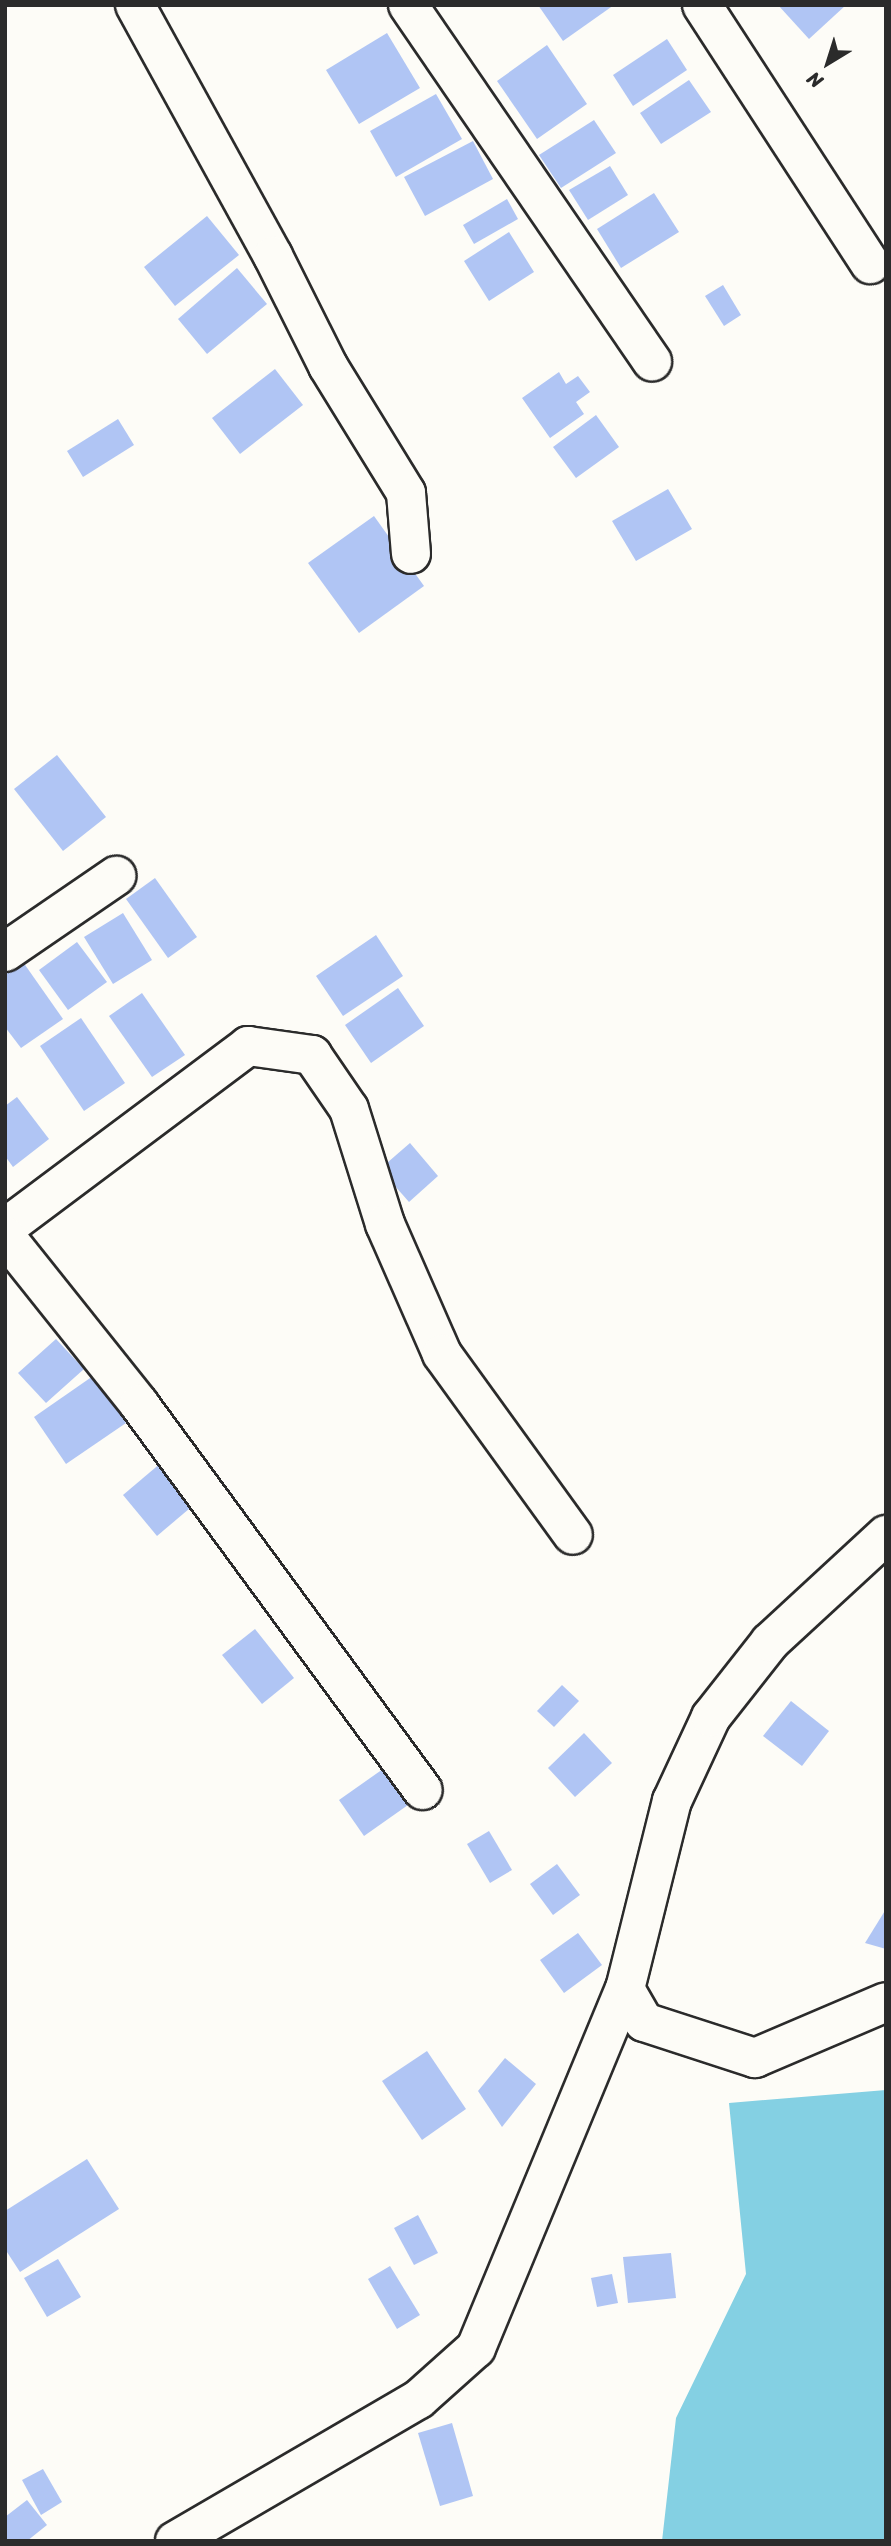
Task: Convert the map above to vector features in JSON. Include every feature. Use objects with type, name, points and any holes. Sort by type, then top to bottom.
[{"type":"street","points":[[135,5],[279,267],[328,366],[406,494],[411,554]]},
{"type":"street","points":[[408,5],[652,361]]},
{"type":"street","points":[[702,5],[870,264]]},
{"type":"street","points":[[5,952],[116,876]]},
{"type":"street","points":[[5,1228],[248,1046],[312,1055],[349,1110],[385,1224],[442,1354],[573,1535]]},
{"type":"street","points":[[5,1237],[139,1404],[424,1790]]},
{"type":"street","points":[[175,2541],[419,2399],[476,2348],[625,1989],[671,1801],[710,1717],[770,1642],[886,1535]]},
{"type":"street","points":[[625,1989],[644,2022],[755,2058],[886,2002]]},
{"type":"water","points":[[886,2090],[886,2541],[662,2541],[676,2418],[746,2274],[729,2103]]},
{"type":"building","points":[[538,5],[614,5],[563,41]]},
{"type":"building","points":[[778,5],[846,5],[809,39]]},
{"type":"building","points":[[387,33],[420,88],[359,124],[326,70]]},
{"type":"building","points":[[667,39],[687,70],[633,106],[613,75]]},
{"type":"building","points":[[547,45],[587,104],[537,139],[497,81]]},
{"type":"building","points":[[689,80],[711,112],[661,144],[640,113]]},
{"type":"building","points":[[436,94],[462,139],[396,177],[370,131]]},
{"type":"building","points":[[594,120],[616,153],[561,188],[539,155]]},
{"type":"building","points":[[473,141],[493,179],[425,216],[404,177]]},
{"type":"building","points":[[610,166],[628,195],[588,220],[569,190]]},
{"type":"building","points":[[654,193],[679,232],[621,268],[597,229]]},
{"type":"building","points":[[507,199],[518,219],[474,244],[463,225]]},
{"type":"building","points":[[207,216],[239,255],[175,306],[144,267]]},
{"type":"building","points":[[509,232],[534,272],[489,301],[464,261]]},
{"type":"building","points":[[237,268],[267,304],[207,354],[178,319]]},
{"type":"building","points":[[723,285],[741,315],[724,326],[705,296]]},
{"type":"building","points":[[275,369],[303,405],[240,454],[212,418]]},
{"type":"building","points":[[559,372],[566,384],[578,376],[590,392],[576,402],[584,414],[550,438],[522,398]]},
{"type":"building","points":[[596,415],[619,447],[576,478],[553,447]]},
{"type":"building","points":[[118,419],[134,445],[83,477],[67,451]]},
{"type":"building","points":[[668,489],[692,529],[636,561],[612,521]]},
{"type":"building","points":[[374,516],[424,586],[359,633],[308,563]]},
{"type":"building","points":[[57,755],[106,817],[63,851],[14,789]]},
{"type":"building","points":[[155,878],[197,937],[168,958],[126,899]]},
{"type":"building","points":[[123,913],[152,960],[113,984],[84,937]]},
{"type":"building","points":[[376,935],[403,976],[343,1016],[316,976]]},
{"type":"building","points":[[77,942],[107,982],[68,1010],[39,970]]},
{"type":"building","points":[[23,962],[63,1019],[21,1048],[5,1027],[5,975]]},
{"type":"building","points":[[398,988],[424,1026],[371,1063],[345,1025]]},
{"type":"building","points":[[142,993],[185,1055],[152,1077],[109,1016]]},
{"type":"building","points":[[81,1018],[125,1083],[84,1111],[40,1046]]},
{"type":"building","points":[[17,1097],[49,1139],[13,1167],[5,1156],[5,1106]]},
{"type":"building","points":[[410,1143],[438,1176],[409,1202],[380,1169]]},
{"type":"building","points":[[56,1339],[84,1369],[46,1403],[18,1373]]},
{"type":"building","points":[[93,1376],[126,1423],[66,1464],[34,1417]]},
{"type":"building","points":[[162,1462],[196,1503],[157,1536],[123,1495]]},
{"type":"building","points":[[255,1629],[294,1678],[262,1704],[222,1655]]},
{"type":"building","points":[[562,1685],[579,1701],[554,1727],[537,1711]]},
{"type":"building","points":[[791,1701],[829,1731],[802,1766],[763,1736]]},
{"type":"building","points":[[584,1733],[612,1763],[575,1797],[548,1768]]},
{"type":"building","points":[[383,1769],[408,1805],[364,1836],[339,1800]]},
{"type":"building","points":[[489,1831],[512,1870],[490,1883],[467,1844]]},
{"type":"building","points":[[557,1864],[580,1895],[553,1915],[530,1884]]},
{"type":"building","points":[[886,1909],[886,1949],[865,1943]]},
{"type":"building","points":[[578,1933],[602,1965],[564,1993],[540,1960]]},
{"type":"building","points":[[427,2051],[466,2109],[422,2140],[382,2081]]},
{"type":"building","points":[[505,2058],[536,2084],[502,2127],[478,2091]]},
{"type":"building","points":[[87,2159],[119,2209],[20,2272],[5,2249],[5,2211]]},
{"type":"building","points":[[418,2215],[438,2253],[414,2265],[394,2228]]},
{"type":"building","points":[[671,2253],[676,2298],[628,2303],[623,2257]]},
{"type":"building","points":[[58,2259],[81,2297],[47,2317],[24,2278]]},
{"type":"building","points":[[390,2266],[420,2315],[397,2329],[368,2279]]},
{"type":"building","points":[[612,2274],[618,2303],[597,2307],[591,2278]]},
{"type":"building","points":[[452,2423],[473,2496],[440,2506],[418,2433]]},
{"type":"building","points":[[43,2469],[62,2502],[41,2515],[22,2480]]},
{"type":"building","points":[[27,2500],[47,2525],[27,2541],[5,2541],[5,2517]]}]
